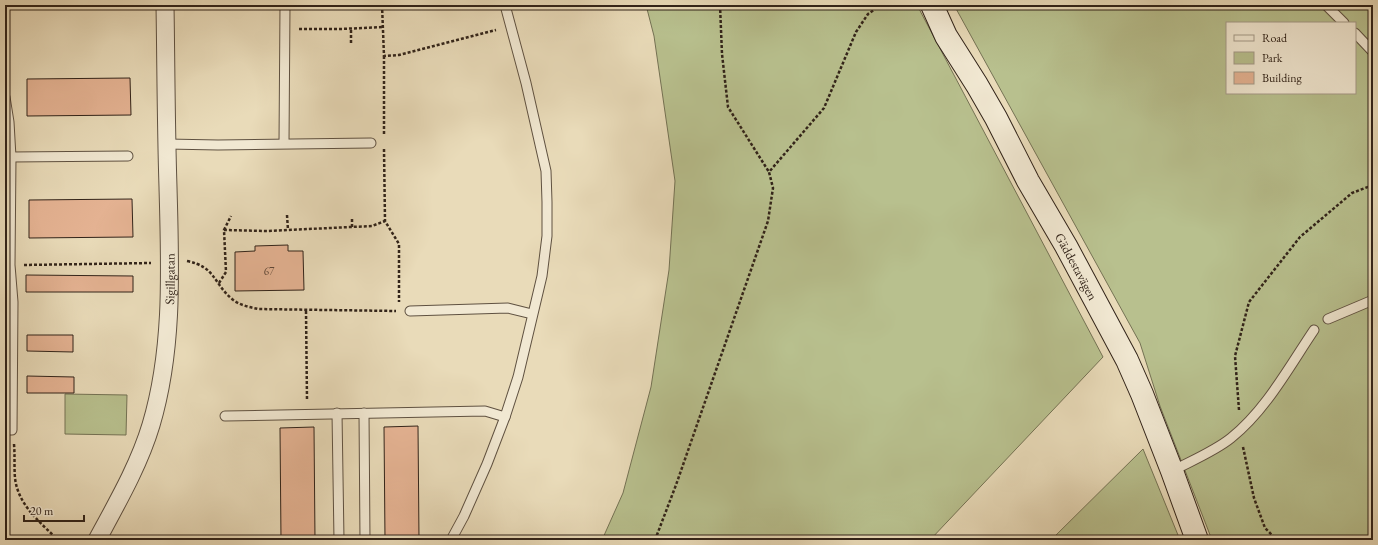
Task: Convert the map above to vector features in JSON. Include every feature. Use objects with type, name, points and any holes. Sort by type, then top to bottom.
[{"type":"street","name":"Sigillgatan","points":[[97,540],[125,488],[139,458],[151,426],[160,388],[168,339],[169,260],[164,5]]},
{"type":"street","name":"Gäddestavägen","points":[[932,5],[946,36],[978,85],[1028,181],[1066,246],[1127,360],[1172,471],[1196,540]]},
{"type":"lane","points":[[284,144],[285,5]]},
{"type":"lane","points":[[451,540],[464,516],[487,464],[518,377],[542,276],[547,236],[546,171],[526,84],[505,5]]},
{"type":"lane","points":[[1326,5],[1343,22]]},
{"type":"lane","points":[[1356,34],[1373,52]]},
{"type":"lane","points":[[5,97],[9,122],[11,157],[8,265],[13,302],[9,430]]},
{"type":"lane","points":[[167,144],[218,145],[371,143]]},
{"type":"lane","points":[[11,157],[128,156]]},
{"type":"lane","points":[[1328,320],[1373,300]]},
{"type":"lane","points":[[410,311],[508,308],[532,314]]},
{"type":"lane","points":[[1172,471],[1230,439],[1240,430],[1264,404],[1314,330]]},
{"type":"lane","points":[[226,416],[337,413],[485,412],[505,417]]},
{"type":"lane","points":[[337,413],[339,540]]},
{"type":"lane","points":[[364,413],[364,540]]},
{"type":"path","points":[[382,5],[384,56],[385,221],[399,244],[400,310]]},
{"type":"path","points":[[655,540],[676,485],[768,221],[773,188],[769,172],[728,107],[722,54],[720,5]]},
{"type":"path","points":[[769,172],[824,108],[856,32],[868,14],[881,5]]},
{"type":"path","points":[[384,56],[399,55],[510,26]]},
{"type":"path","points":[[286,29],[383,27]]},
{"type":"path","points":[[351,28],[351,43]]},
{"type":"path","points":[[1277,540],[1265,528],[1254,498],[1240,430],[1235,356],[1249,302],[1300,237],[1352,193],[1373,185]]},
{"type":"path","points":[[219,284],[226,272],[224,230],[231,216]]},
{"type":"path","points":[[288,216],[288,230]]},
{"type":"path","points":[[352,218],[352,226]]},
{"type":"path","points":[[224,230],[288,230],[372,226],[385,221]]},
{"type":"path","points":[[8,265],[158,263],[169,260],[180,260],[203,266],[232,299],[243,305],[258,309],[306,311],[410,311]]},
{"type":"path","points":[[306,311],[307,414]]},
{"type":"path","points":[[9,430],[15,454],[15,478],[21,499],[28,509],[58,540]]},
{"type":"green space","points":[[646,5],[917,5],[1103,357],[930,540],[602,540],[623,493],[651,387],[669,270],[675,181],[654,36]]},
{"type":"green space","points":[[954,5],[1373,5],[1373,540],[1212,540],[1160,406],[1140,343]]},
{"type":"green space","points":[[65,394],[127,395],[126,435],[65,434]]},
{"type":"green space","points":[[1143,449],[1180,540],[1051,540]]},
{"type":"building","points":[[130,78],[131,115],[27,116],[27,79]]},
{"type":"building","points":[[132,199],[133,237],[29,238],[29,200]]},
{"type":"building","points":[[288,245],[288,251],[303,251],[304,290],[235,291],[235,252],[255,251],[255,246]]},
{"type":"building","points":[[26,275],[133,276],[133,292],[26,292]]},
{"type":"building","points":[[27,335],[73,335],[73,352],[27,351]]},
{"type":"building","points":[[27,376],[74,377],[74,393],[27,393]]},
{"type":"building","points":[[418,426],[419,539],[385,539],[384,427]]},
{"type":"building","points":[[314,427],[315,540],[281,540],[280,428]]}]
